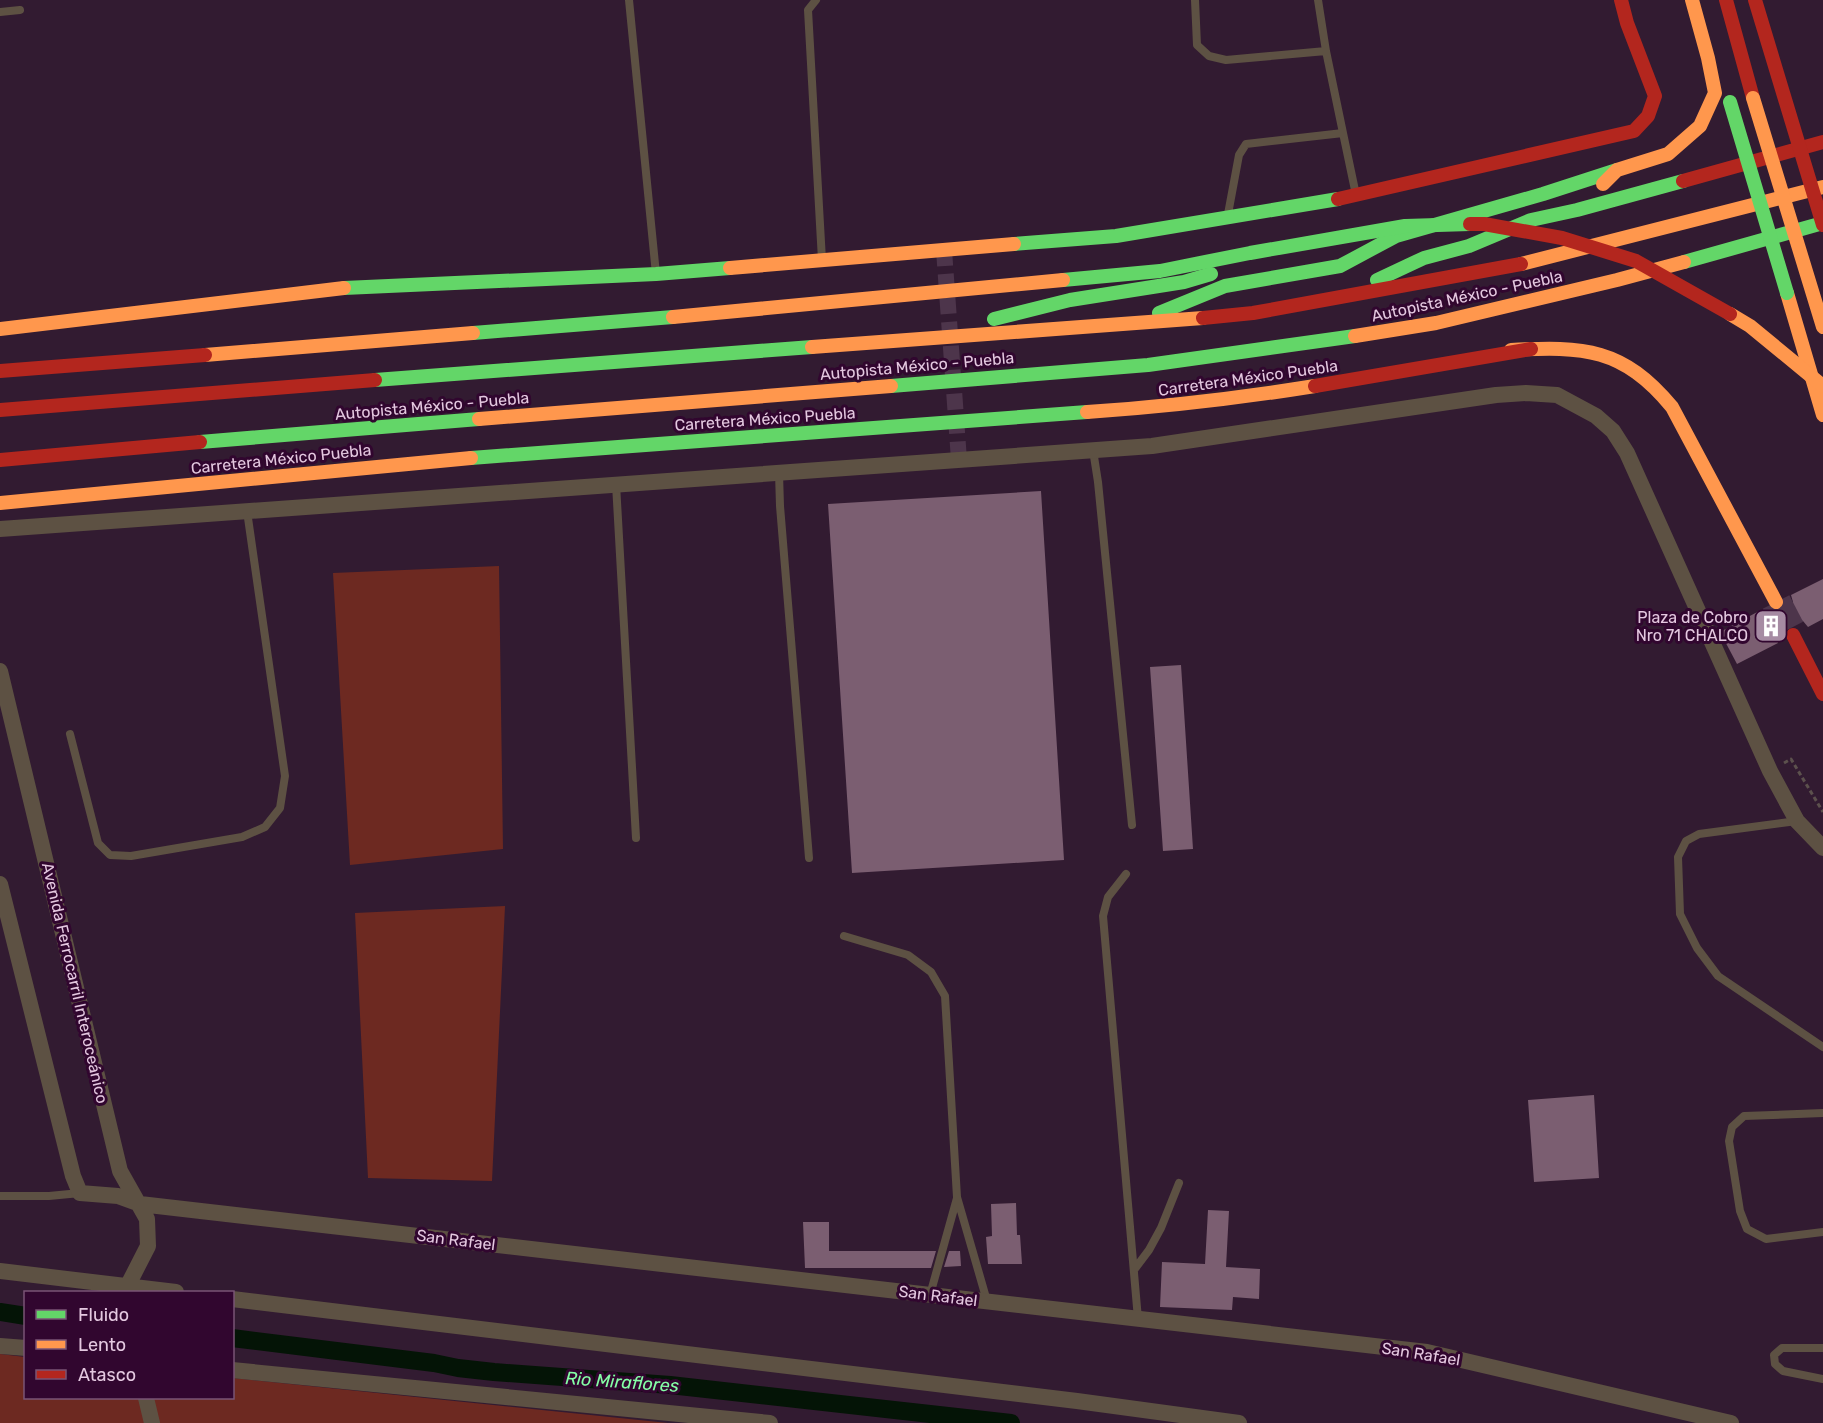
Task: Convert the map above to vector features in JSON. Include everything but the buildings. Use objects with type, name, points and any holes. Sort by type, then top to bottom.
[{"type":"main road","points":[[0,329],[349,287],[656,274],[1116,236],[1356,196],[1634,131],[1644,124],[1655,96],[1627,23],[1621,0]]},
{"type":"main road","points":[[918,338],[1070,300],[1184,282],[1239,265],[1396,236],[1543,194],[1668,154],[1700,126],[1714,93],[1708,58],[1692,0]]},
{"type":"main road","points":[[1705,0],[1730,102],[1823,415]]},
{"type":"main road","points":[[1726,0],[1753,98],[1823,327]]},
{"type":"main road","points":[[1755,0],[1823,224]]},
{"type":"main road","points":[[1340,297],[1424,258],[1469,246],[1532,220],[1577,210],[1823,142]]},
{"type":"main road","points":[[1577,210],[1617,170]]},
{"type":"main road","name":"Autopista México - Puebla","points":[[0,410],[1253,313],[1536,261],[1823,187]]},
{"type":"main road","points":[[0,371],[673,317],[1160,271],[1405,226],[1484,224],[1562,238],[1636,261],[1750,326],[1823,386]]},
{"type":"main road","name":"Autopista México - Puebla","points":[[2,460],[341,430],[1148,365],[1436,323],[1617,280],[1823,224]]},
{"type":"main road","points":[[1131,324],[1225,286],[1340,266],[1396,236]]},
{"type":"main road","points":[[1366,349],[1385,340],[1436,323]]},
{"type":"main road","points":[[1407,357],[1554,347],[1575,349],[1616,359],[1632,368],[1650,381],[1672,407],[1776,603]]},
{"type":"main road","name":"Carretera México Puebla","points":[[0,503],[430,461],[904,424],[1160,407],[1271,393],[1531,349]]},
{"type":"main road","points":[[1148,365],[1280,360]]},
{"type":"main road","points":[[25,369],[120,375]]},
{"type":"main road","points":[[1202,402],[1269,387],[1311,374]]},
{"type":"main road","points":[[204,380],[311,386]]},
{"type":"main road","points":[[287,447],[341,430]]},
{"type":"main road","points":[[2,460],[98,465]]},
{"type":"main road","points":[[219,468],[344,469]]},
{"type":"main road","points":[[97,494],[197,471]]},
{"type":"main road","points":[[1793,635],[1823,694]]},
{"type":"street","points":[[0,529],[1152,446],[1496,395],[1526,393],[1557,395],[1596,416],[1613,431],[1627,453],[1770,771],[1797,821],[1823,848]]},
{"type":"street","name":"Avenida Ferrocarril Interoceánico","points":[[0,671],[120,1171],[147,1219],[148,1246],[127,1287]]},
{"type":"street","points":[[0,884],[80,1193]]},
{"type":"street","name":"San Rafael","points":[[80,1193],[118,1196],[140,1204],[1427,1352],[1731,1423]]},
{"type":"street","points":[[0,1271],[160,1291]]},
{"type":"street","points":[[234,1299],[1239,1423]]},
{"type":"street","points":[[0,1346],[24,1348]]},
{"type":"street","points":[[234,1370],[770,1423]]},
{"type":"street","points":[[146,1399],[152,1423]]},
{"type":"lane","points":[[629,0],[656,274]]},
{"type":"lane","points":[[816,0],[808,10],[808,19],[822,260]]},
{"type":"lane","points":[[1195,0],[1197,45],[1209,56],[1226,60],[1326,51]]},
{"type":"lane","points":[[1318,0],[1326,51],[1356,196]]},
{"type":"lane","points":[[0,12],[20,10]]},
{"type":"lane","points":[[1227,218],[1239,155],[1246,144],[1343,133]]},
{"type":"lane","points":[[1093,450],[1132,825]]},
{"type":"lane","points":[[779,473],[809,858]]},
{"type":"lane","points":[[616,484],[636,838]]},
{"type":"lane","points":[[70,734],[98,843],[110,855],[131,856],[242,837],[265,827],[280,808],[285,776],[247,511]]},
{"type":"lane","points":[[1797,821],[1699,834],[1686,841],[1678,857],[1680,914],[1697,948],[1718,976],[1823,1047]]},
{"type":"lane","points":[[1126,874],[1108,897],[1103,916],[1138,1319]]},
{"type":"lane","points":[[844,936],[908,955],[932,972],[945,996],[957,1197],[987,1301]]},
{"type":"lane","points":[[1823,1113],[1744,1116],[1732,1127],[1729,1141],[1740,1211],[1747,1229],[1766,1239],[1823,1232]]},
{"type":"lane","points":[[1134,1270],[1149,1250],[1161,1228],[1179,1183]]},
{"type":"lane","points":[[0,1196],[80,1193]]},
{"type":"lane","points":[[930,1295],[957,1197]]},
{"type":"lane","points":[[1823,1348],[1782,1348],[1774,1355],[1774,1364],[1783,1371],[1823,1379]]},
{"type":"path","points":[[1770,771],[1791,759],[1823,812]]},
{"type":"shaded area","points":[[499,566],[503,849],[350,865],[333,573]]},
{"type":"shaded area","points":[[505,906],[492,1181],[368,1178],[355,913]]},
{"type":"shaded area","points":[[0,1354],[24,1357],[24,1399],[234,1399],[234,1378],[668,1423],[0,1423]]},
{"type":"waterway","name":"Rio Miraflores","points":[[0,1312],[24,1316]]},
{"type":"waterway","name":"Rio Miraflores","points":[[234,1338],[494,1372],[670,1385],[1011,1423]]},
{"type":"tunnel","points":[[944,250],[959,460]]},
{"type":"tunnel","points":[[1776,602],[1793,635]]},
{"type":"traffic: fast","points":[[1730,102],[1787,293]]},
{"type":"traffic: fast","points":[[1159,313],[1225,286],[1340,266],[1396,236],[1543,194],[1617,170]]},
{"type":"traffic: fast","points":[[1377,280],[1424,258],[1469,246],[1531,220],[1683,181]]},
{"type":"traffic: fast","points":[[1014,244],[1116,236],[1338,199]]},
{"type":"traffic: fast","points":[[1684,262],[1823,223]]},
{"type":"traffic: fast","points":[[1063,280],[1160,271],[1405,226],[1470,224]]},
{"type":"traffic: fast","points":[[344,288],[656,274],[730,268]]},
{"type":"traffic: fast","points":[[994,319],[1070,300],[1184,282],[1211,274]]},
{"type":"traffic: fast","points":[[473,333],[673,317]]},
{"type":"traffic: fast","points":[[891,386],[1148,365],[1355,336]]},
{"type":"traffic: fast","points":[[375,380],[812,347]]},
{"type":"traffic: fast","points":[[471,458],[1087,412]]},
{"type":"traffic: fast","points":[[200,442],[479,419]]},
{"type":"traffic: slow","points":[[1603,184],[1617,170],[1668,154],[1700,126],[1715,93],[1692,0]]},
{"type":"traffic: slow","points":[[1753,98],[1823,327]]},
{"type":"traffic: slow","points":[[1521,264],[1823,187]]},
{"type":"traffic: slow","points":[[730,268],[1014,244]]},
{"type":"traffic: slow","points":[[1355,336],[1436,323],[1684,262]]},
{"type":"traffic: slow","points":[[673,317],[1063,280]]},
{"type":"traffic: slow","points":[[0,329],[344,288]]},
{"type":"traffic: slow","points":[[1787,293],[1823,415]]},
{"type":"traffic: slow","points":[[1730,314],[1750,326],[1823,386]]},
{"type":"traffic: slow","points":[[812,347],[1203,318]]},
{"type":"traffic: slow","points":[[205,355],[473,333]]},
{"type":"traffic: slow","points":[[1511,350],[1560,349],[1600,355],[1619,362],[1654,387],[1672,407],[1776,602]]},
{"type":"traffic: slow","points":[[479,419],[891,386]]},
{"type":"traffic: slow","points":[[1087,412],[1202,402],[1315,386]]},
{"type":"traffic: slow","points":[[0,503],[471,458]]},
{"type":"traffic: jam","points":[[1338,199],[1634,131],[1648,116],[1655,96],[1627,23],[1621,0]]},
{"type":"traffic: jam","points":[[1726,0],[1753,98]]},
{"type":"traffic: jam","points":[[1755,0],[1823,225]]},
{"type":"traffic: jam","points":[[1683,181],[1823,142]]},
{"type":"traffic: jam","points":[[1470,224],[1484,224],[1562,238],[1636,261],[1730,314]]},
{"type":"traffic: jam","points":[[1203,318],[1253,313],[1521,264]]},
{"type":"traffic: jam","points":[[1315,386],[1531,349]]},
{"type":"traffic: jam","points":[[0,371],[205,355]]},
{"type":"traffic: jam","points":[[0,410],[375,380]]},
{"type":"traffic: jam","points":[[0,460],[200,442]]},
{"type":"traffic: jam","points":[[1793,635],[1823,694]]},
{"type":"place","name":"Plaza de Cobro Nro 71 CHALCO","points":[[1771,626]]}]
